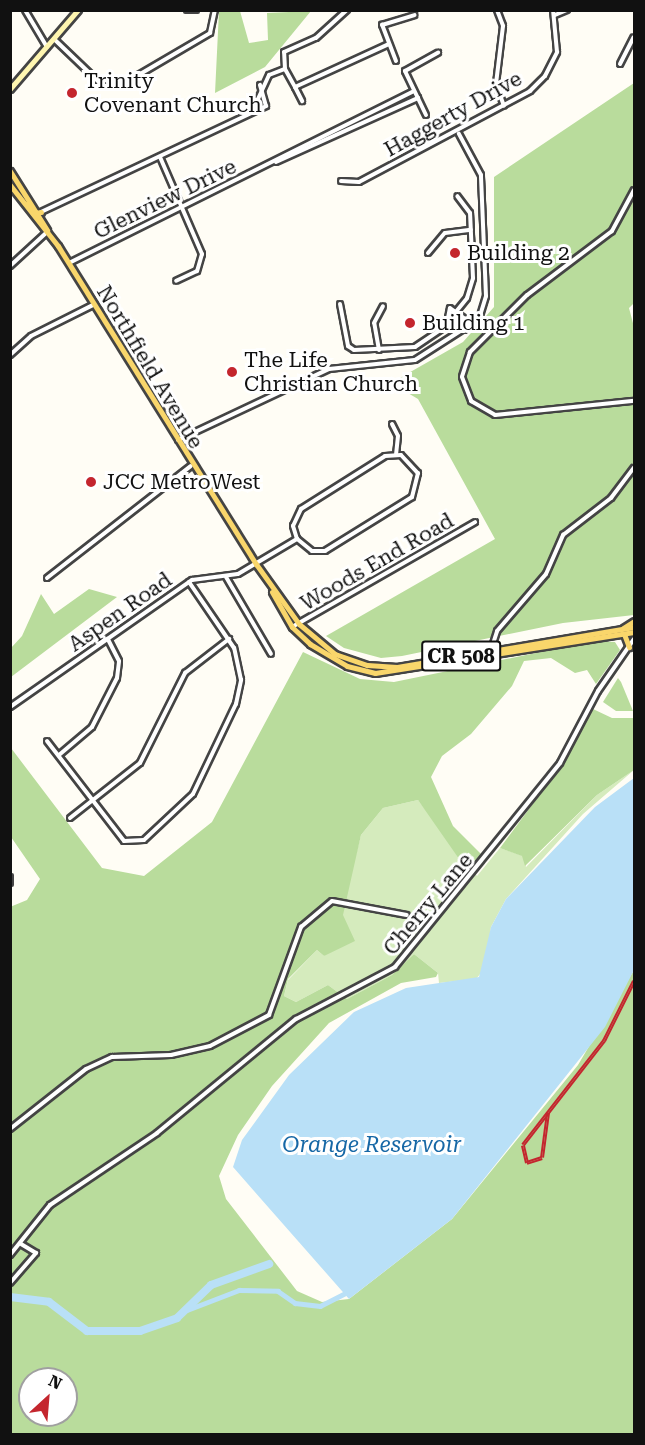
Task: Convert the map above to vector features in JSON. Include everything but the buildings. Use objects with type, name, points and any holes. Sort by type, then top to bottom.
[{"type":"main road","points":[[10,89],[78,10]]},
{"type":"main road","name":"CR 508","points":[[10,171],[41,212],[48,231]]},
{"type":"main road","name":"CR 508","points":[[10,185],[48,231]]},
{"type":"main road","points":[[16,192],[35,213],[41,212]]},
{"type":"main road","name":"Northfield Avenue","points":[[48,231],[191,466],[256,564],[299,624],[335,654],[380,667],[634,632]]},
{"type":"main road","name":"Northfield Avenue","points":[[256,564],[292,627],[330,658],[375,673],[622,632],[634,627]]},
{"type":"main road","points":[[629,647],[622,632],[634,621]]},
{"type":"street","points":[[25,10],[47,47]]},
{"type":"street","points":[[187,10],[196,10]]},
{"type":"street","points":[[54,39],[103,86],[118,87],[210,33],[215,10]]},
{"type":"street","points":[[302,101],[285,69],[284,52],[316,38],[347,10]]},
{"type":"street","points":[[497,10],[503,26],[496,84],[504,106]]},
{"type":"street","points":[[554,13],[567,10]]},
{"type":"street","name":"Haggerty Drive","points":[[341,181],[358,182],[459,134],[530,91],[550,68],[558,42],[554,13]]},
{"type":"street","points":[[396,61],[383,24],[414,15]]},
{"type":"street","points":[[620,64],[634,37]]},
{"type":"street","points":[[295,87],[389,44]]},
{"type":"street","points":[[426,115],[406,70],[438,53]]},
{"type":"street","points":[[252,113],[260,85],[285,69]]},
{"type":"street","points":[[41,212],[268,105],[260,85]]},
{"type":"street","name":"Glenview Drive","points":[[68,263],[276,162],[414,91]]},
{"type":"street","name":"Glenview Drive","points":[[276,162],[418,98]]},
{"type":"street","points":[[177,441],[329,369],[415,360],[464,330],[483,313],[486,296],[481,175],[459,134]]},
{"type":"street","points":[[160,157],[184,207],[202,254],[197,271],[176,281]]},
{"type":"street","points":[[634,190],[612,231],[527,295],[470,352],[462,377],[471,401],[495,414],[634,401]]},
{"type":"street","points":[[340,304],[348,346],[379,350],[415,346],[451,320],[458,311],[473,278],[470,213],[457,196]]},
{"type":"street","points":[[428,253],[445,233],[471,230]]},
{"type":"street","points":[[10,266],[48,231]]},
{"type":"street","points":[[10,355],[31,336],[93,305]]},
{"type":"street","points":[[379,350],[374,323],[383,306]]},
{"type":"street","points":[[464,330],[451,320],[450,308],[458,311],[472,324]]},
{"type":"street","points":[[392,424],[398,436],[396,454]]},
{"type":"street","points":[[396,454],[417,468],[419,483],[412,497],[325,551],[312,551],[297,539],[293,526],[301,509],[396,454]]},
{"type":"street","points":[[47,578],[168,487],[191,466]]},
{"type":"street","points":[[491,650],[497,631],[546,574],[563,535],[611,498],[634,468]]},
{"type":"street","name":"Woods End Road","points":[[292,627],[475,522]]},
{"type":"street","name":"Aspen Road","points":[[10,707],[189,582],[226,577],[256,564],[297,539]]},
{"type":"street","points":[[226,577],[271,654]]},
{"type":"street","points":[[46,741],[59,755],[118,837],[136,843],[193,794],[240,692],[238,658],[229,639],[189,582]]},
{"type":"street","points":[[59,755],[92,727],[117,678],[119,661],[108,639]]},
{"type":"street","points":[[70,818],[140,763],[186,673],[229,639]]},
{"type":"street","name":"Cherry Lane","points":[[10,1255],[50,1205],[157,1133],[296,1019],[395,967],[560,763],[634,639]]},
{"type":"street","points":[[10,877],[10,883]]},
{"type":"street","points":[[10,1129],[86,1069],[112,1058],[171,1055],[210,1046],[269,1015],[301,927],[332,901],[407,915]]},
{"type":"street","points":[[10,1283],[36,1253],[21,1244]]},
{"type":"green space","points":[[219,11],[240,11],[249,43],[268,40],[267,13],[311,11],[265,67],[215,93]]},
{"type":"green space","points":[[634,83],[634,303],[629,308],[634,327],[634,615],[563,623],[402,656],[381,658],[344,648],[326,636],[495,539],[418,399],[391,383],[463,342],[494,307],[494,177]]},
{"type":"green space","points":[[89,589],[117,597],[11,677],[11,648],[22,636],[41,594],[54,614]]},
{"type":"green space","points":[[594,641],[615,642],[620,650],[596,684],[587,670],[575,673],[551,658],[524,661],[512,686],[471,734],[442,756],[431,777],[453,826],[483,856],[478,860],[464,866],[418,800],[383,808],[361,835],[343,915],[355,941],[324,956],[317,950],[288,979],[284,996],[296,1002],[328,985],[347,999],[392,975],[414,954],[438,973],[436,977],[401,983],[329,1023],[272,1086],[238,1135],[219,1176],[226,1199],[297,1291],[322,1302],[349,1299],[452,1219],[578,1065],[634,970],[634,1434],[11,1434],[10,907],[27,900],[40,879],[11,837],[11,748],[102,868],[144,876],[212,822],[303,652],[360,679],[394,682]]},
{"type":"green space","points":[[618,678],[633,711],[616,711],[603,702]]},
{"type":"green space","points":[[593,709],[612,718],[634,718],[634,770],[597,795],[525,866],[522,856],[500,848],[567,758]]},
{"type":"green space","points":[[634,770],[583,814],[506,899],[491,927],[486,967],[476,979],[439,983],[438,973],[414,954],[392,975],[347,999],[328,985],[296,1002],[284,996],[288,980],[317,950],[324,956],[332,949],[361,835],[383,808],[418,800],[477,876],[500,848],[523,856],[526,867],[597,795]]},
{"type":"water","name":"Orange Reservoir","points":[[634,778],[634,970],[605,1027],[452,1219],[349,1299],[233,1167],[242,1140],[289,1075],[354,1012],[406,988],[479,977],[491,927],[506,899],[595,807]]},
{"type":"waterway","points":[[10,1297],[49,1302],[87,1331],[140,1331],[177,1318],[211,1285],[269,1264]]},
{"type":"waterway","points":[[187,1310],[239,1290],[278,1291],[295,1303],[320,1306],[344,1294]]},
{"type":"railway","points":[[548,1113],[542,1158],[527,1163],[523,1145],[604,1041],[634,981]]},
{"type":"place","name":"Trinity Covenant Church","points":[[72,93]]},
{"type":"place","name":"Building 2","points":[[455,253]]},
{"type":"place","name":"Building 1","points":[[410,323]]},
{"type":"place","name":"The Life Christian Church","points":[[232,372]]},
{"type":"place","name":"JCC MetroWest","points":[[91,482]]}]
